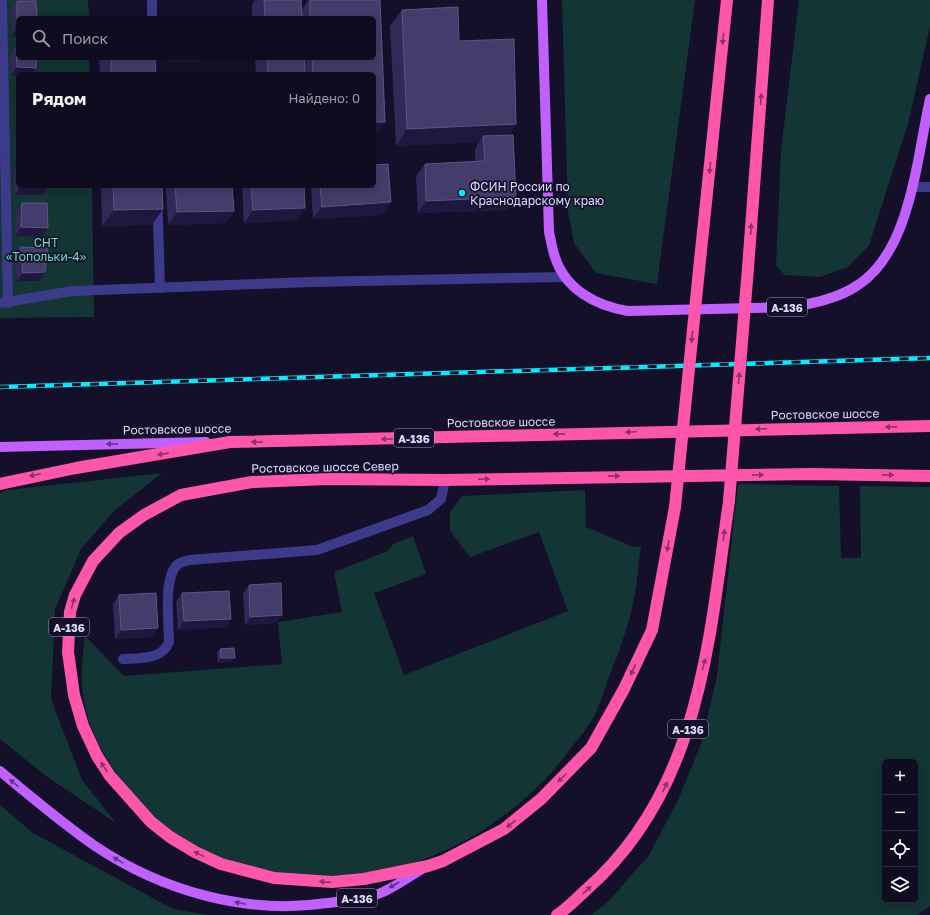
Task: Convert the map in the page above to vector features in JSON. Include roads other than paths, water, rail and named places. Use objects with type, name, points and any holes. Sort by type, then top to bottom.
[{"type":"highway","name":"А-136","points":[[428,866],[467,850],[504,829],[541,799],[591,748],[624,689],[652,630],[675,507],[727,0]]},
{"type":"highway","name":"А-136","points":[[557,915],[602,876],[623,854],[647,820],[676,765],[686,734],[708,646],[729,501],[768,0]]},
{"type":"highway","name":"Ростовское шоссе","points":[[230,442],[930,426]]},
{"type":"highway","name":"А-136","points":[[0,484],[76,468],[230,442]]},
{"type":"highway","name":"А-136","points":[[445,480],[805,474],[930,476]]},
{"type":"highway","name":"Ростовское шоссе Север","points":[[428,866],[364,880],[332,882],[274,878],[221,864],[170,837],[151,822],[110,776],[90,743],[74,695],[68,652],[68,632],[75,595],[93,562],[120,533],[144,515],[181,495],[252,482],[327,479],[445,480]]},
{"type":"main road","name":"А-136","points":[[542,0],[549,232],[555,258],[565,277],[580,292],[594,302],[611,308],[628,311],[815,304],[858,285],[878,268],[892,246],[903,218],[912,187],[930,99]]},
{"type":"main road","name":"Ростовское шоссе","points":[[0,447],[230,442]]},
{"type":"main road","name":"А-136","points":[[0,771],[46,810],[95,846],[129,866],[162,882],[222,900],[253,906],[279,908],[352,900],[382,892],[428,866]]},
{"type":"street","points":[[2,0],[4,303],[73,291],[310,282],[565,277]]},
{"type":"street","points":[[152,0],[152,16]]},
{"type":"street","points":[[912,187],[930,186]]},
{"type":"street","points":[[157,188],[160,288]]},
{"type":"street","points":[[123,659],[153,657],[167,648],[169,642],[168,588],[172,573],[178,564],[189,560],[317,550],[428,510],[441,499],[445,480]]},
{"type":"railway","points":[[0,387],[930,358]]},
{"type":"place","name":"ФСИН России по Краснодарскому краю","points":[[462,193]]},
{"type":"park label","name":"СНТ «Топольки-4»","points":[[46,249]]}]
